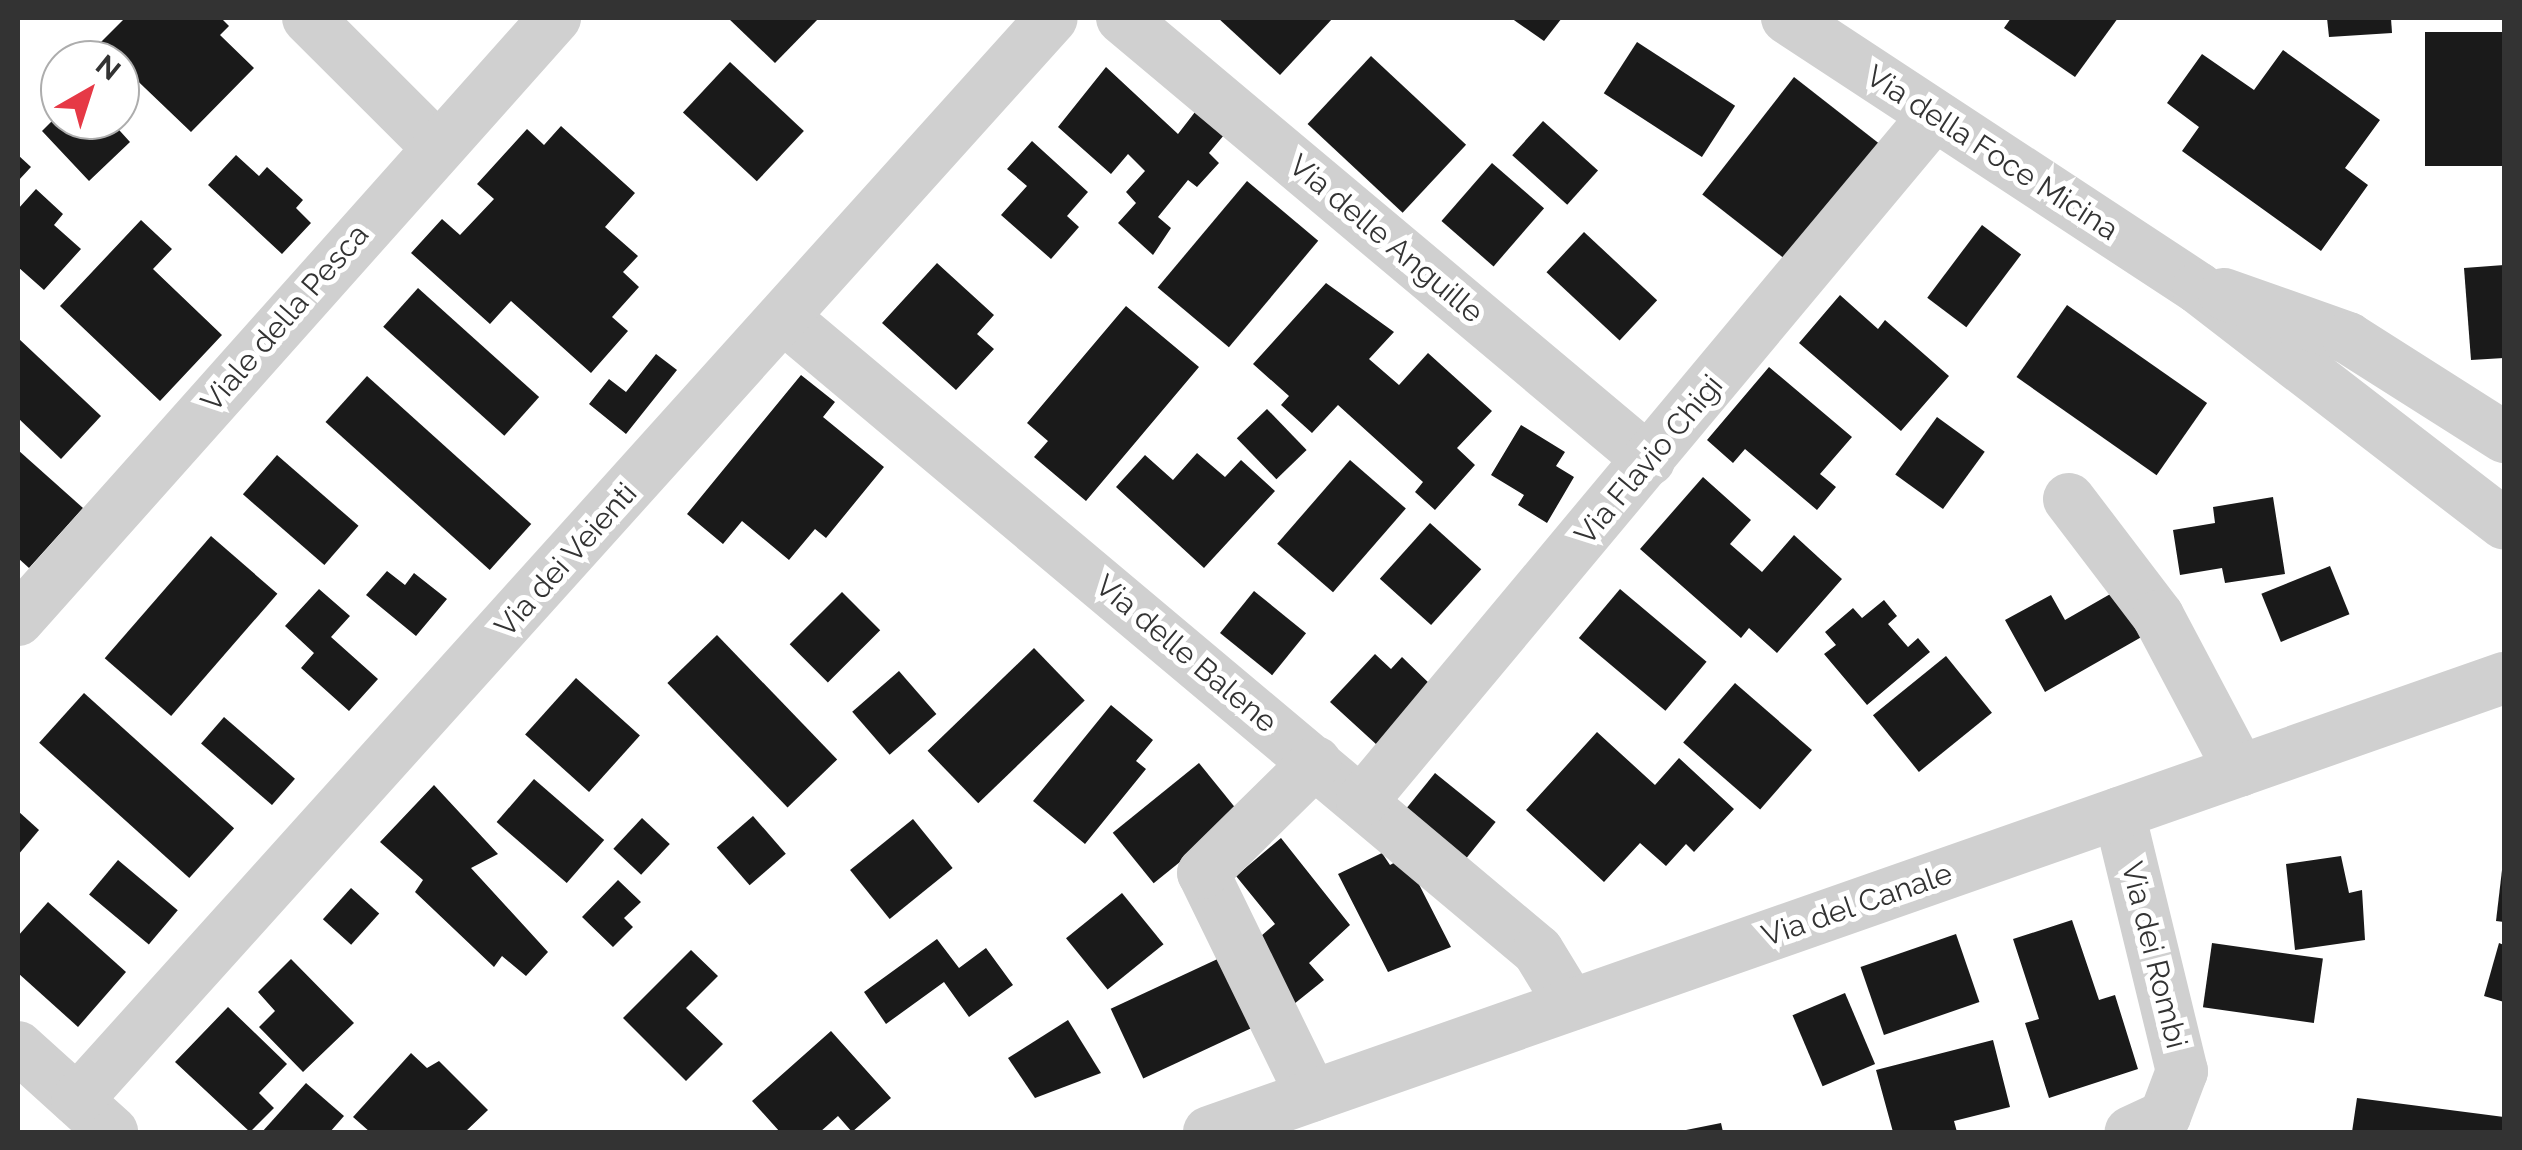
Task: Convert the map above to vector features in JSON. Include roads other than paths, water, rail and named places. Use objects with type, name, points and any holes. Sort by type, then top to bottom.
[{"type":"street","points":[[308,18],[436,146]]},
{"type":"street","name":"Viale della Pesca","points":[[18,620],[436,146],[555,18]]},
{"type":"street","name":"Via dei Veienti","points":[[95,1116],[784,318],[1052,18]]},
{"type":"street","name":"Via delle Anguille","points":[[1122,18],[1649,460]]},
{"type":"street","name":"Via della Foce Micina","points":[[1788,18],[2198,288]]},
{"type":"street","name":"Via Flavio Chigi","points":[[1362,801],[1934,116]]},
{"type":"street","points":[[2198,288],[2268,306],[2348,338],[2504,436]]},
{"type":"street","points":[[2198,288],[2504,524]]},
{"type":"street","name":"Via delle Balene","points":[[784,318],[1538,951],[1571,1005]]},
{"type":"street","points":[[2070,499],[2158,616],[2240,771]]},
{"type":"street","name":"Via del Canale","points":[[1209,1132],[2504,678]]},
{"type":"street","points":[[1312,1096],[1203,873],[1316,762]]},
{"type":"street","name":"Via dei Rombi","points":[[2119,813],[2182,1071],[2165,1116],[2131,1132]]},
{"type":"street","points":[[18,1047],[95,1116]]}]
